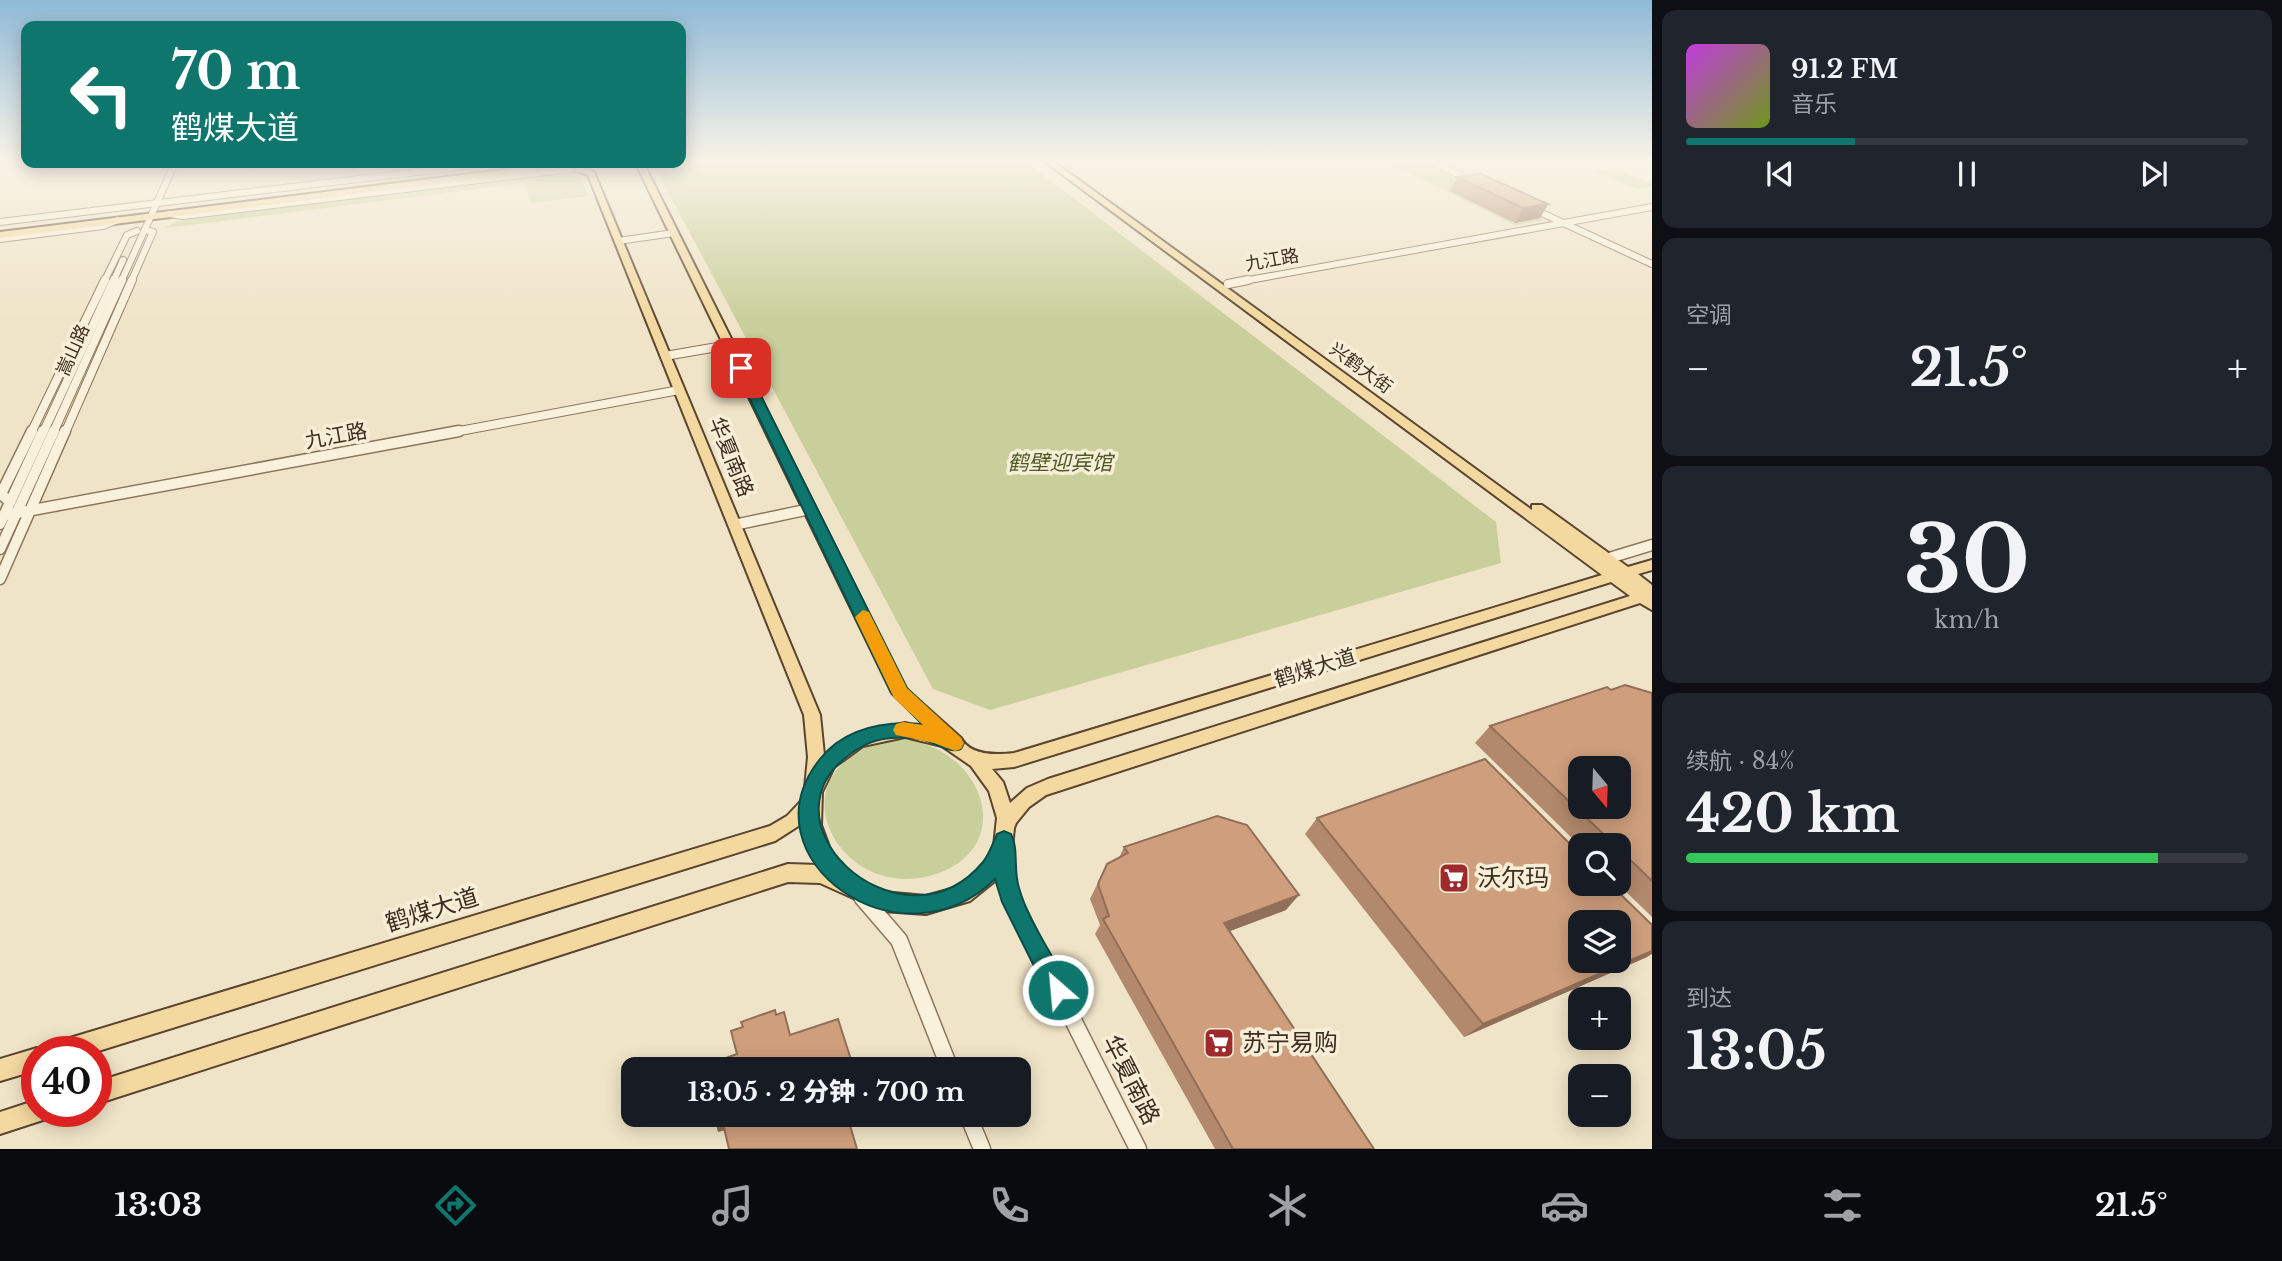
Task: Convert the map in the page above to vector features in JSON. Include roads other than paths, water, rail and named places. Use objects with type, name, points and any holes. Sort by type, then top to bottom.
[{"type":"main road","points":[[0,224],[94,215]]},
{"type":"main road","points":[[0,237],[118,220],[134,215]]},
{"type":"main road","name":"华夏南路","points":[[607,215],[812,715],[816,757],[811,797]]},
{"type":"main road","points":[[665,215],[900,692],[955,743]]},
{"type":"main road","name":"兴鹤大街","points":[[1122,215],[1649,597]]},
{"type":"main road","name":"兴鹤大街","points":[[1132,215],[1606,559],[1620,575]]},
{"type":"main road","name":"鹤煤大道","points":[[976,758],[996,762],[1014,760],[1652,565]]},
{"type":"main road","name":"鹤煤大道","points":[[112,1088],[788,873],[820,874],[895,904],[943,901],[958,896],[982,879],[999,855],[1018,803],[1027,795],[1649,597]]},
{"type":"main road","name":"鹤煤大道","points":[[852,887],[826,863],[818,849],[809,819],[811,797],[818,776],[836,754],[875,733],[921,731],[955,743],[976,758],[998,789],[1005,833]]},
{"type":"main road","name":"鹤煤大道","points":[[112,1036],[775,833],[793,822],[811,797]]},
{"type":"main road","points":[[0,1070],[21,1064]]},
{"type":"main road","points":[[0,1123],[21,1116]]},
{"type":"street","name":"嵩山路","points":[[0,549],[7,512],[148,215]]},
{"type":"street","points":[[1548,215],[1570,224]]},
{"type":"street","points":[[1551,215],[1652,262]]},
{"type":"street","name":"九江路","points":[[1231,286],[1621,215]]},
{"type":"street","points":[[0,579],[153,232],[141,230],[127,235],[1,494],[7,512]]},
{"type":"street","points":[[618,241],[674,233]]},
{"type":"street","points":[[665,356],[729,345]]},
{"type":"street","name":"九江路","points":[[7,512],[678,388]]},
{"type":"street","points":[[734,525],[810,509]]},
{"type":"street","points":[[1606,559],[1652,545]]},
{"type":"street","name":"华夏南路","points":[[1005,833],[1003,869],[1010,895],[1138,1149]]},
{"type":"street","points":[[852,887],[881,916],[898,940],[945,1057]]},
{"type":"street","points":[[973,1127],[982,1149]]},
{"type":"place","name":"沃尔玛","points":[[1454,878]]},
{"type":"place","name":"苏宁易购","points":[[1219,1043]]},
{"type":"park label","name":"鹤壁迎宾馆","points":[[1060,463]]}]
